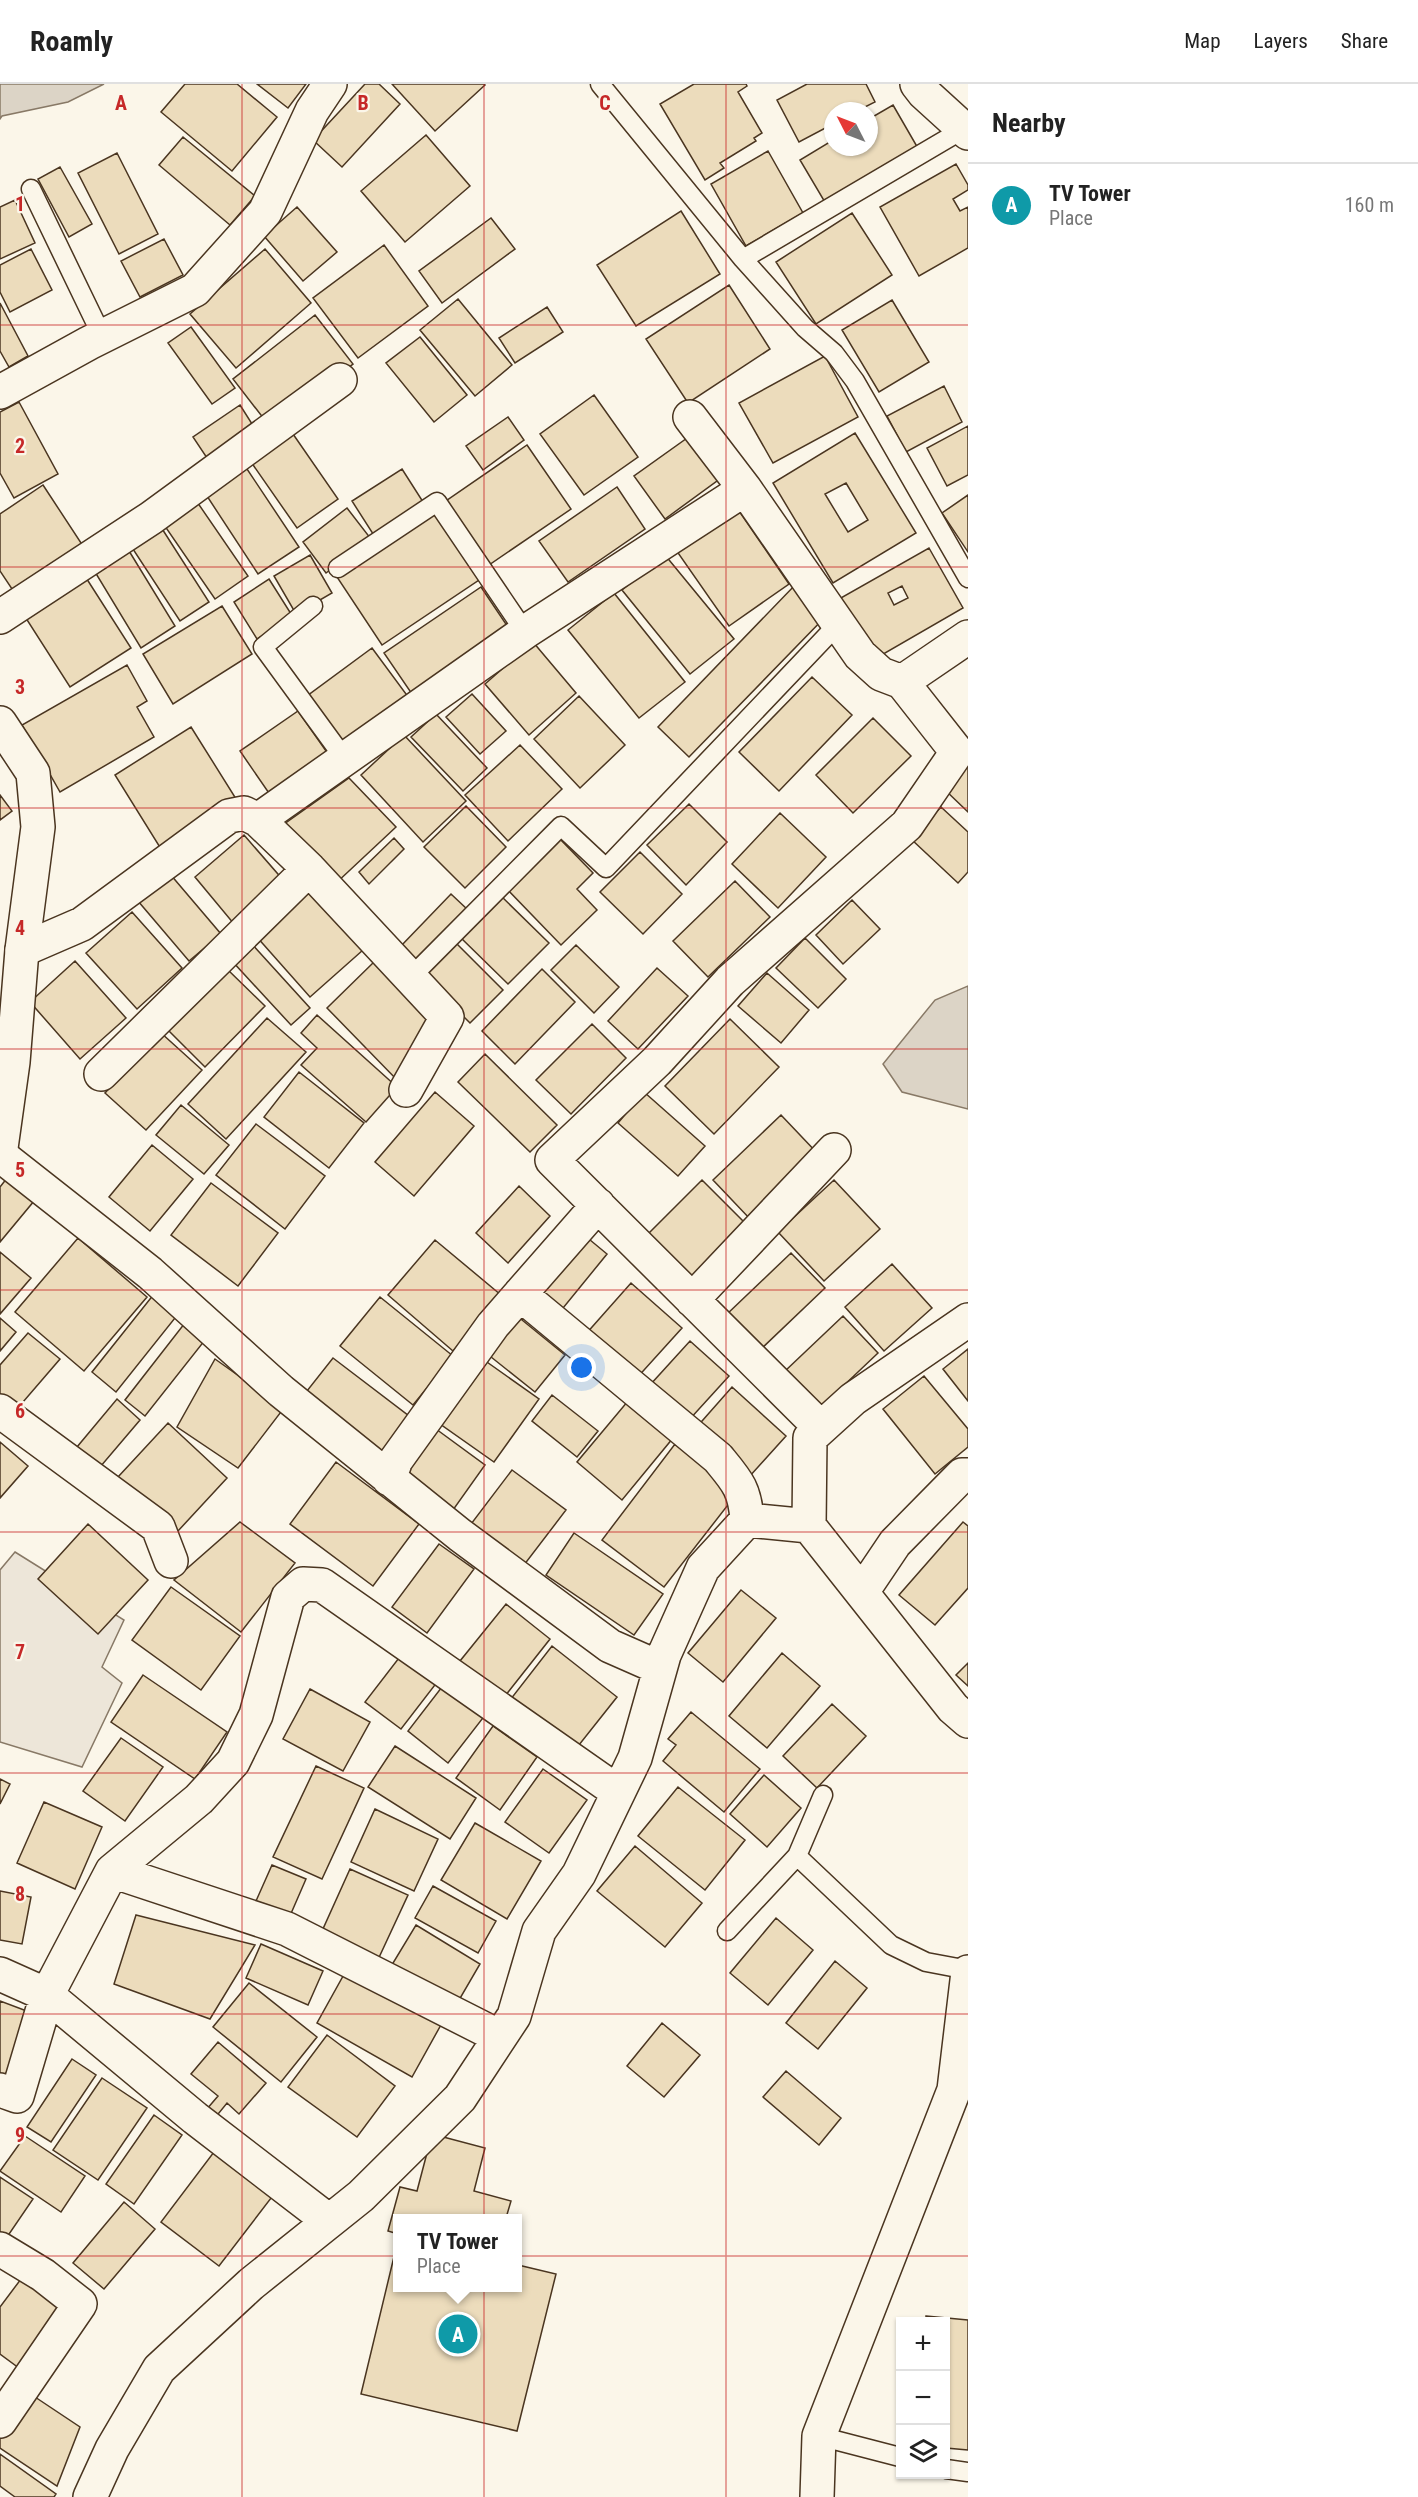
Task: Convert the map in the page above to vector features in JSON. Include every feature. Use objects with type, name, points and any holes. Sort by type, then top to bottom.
[{"type":"street","points":[[0,392],[102,336],[195,290],[265,212],[312,111],[330,84]]},
{"type":"street","points":[[917,84],[965,131]]},
{"type":"street","points":[[0,617],[151,518],[340,380]]},
{"type":"street","points":[[690,417],[745,489],[860,655],[881,674],[902,682],[957,752],[907,825],[729,981],[657,1061],[552,1160],[821,1428]]},
{"type":"street","points":[[258,820],[525,632],[745,489]]},
{"type":"street","points":[[902,682],[968,637]]},
{"type":"street","points":[[0,723],[33,773],[38,827],[22,950],[13,1062],[0,1155],[150,1273],[281,1391],[460,1535],[610,1646],[660,1668]]},
{"type":"street","points":[[22,950],[82,924],[230,816],[244,813],[258,820],[309,869],[412,976],[447,1017],[406,1090]]},
{"type":"street","points":[[101,1074],[309,869]]},
{"type":"street","points":[[692,1300],[834,1150]]},
{"type":"street","points":[[389,1479],[396,1460],[493,1325],[598,1205]]},
{"type":"street","points":[[90,2497],[112,2449],[159,2369],[251,2284],[361,2196],[460,2098],[514,2016],[539,1931],[579,1874],[635,1758],[664,1655],[703,1568],[747,1520],[745,1497],[737,1480],[718,1458],[520,1294]]},
{"type":"street","points":[[968,1320],[853,1399],[810,1438],[809,1526],[953,1708],[968,1721]]},
{"type":"street","points":[[0,1412],[158,1527],[171,1561]]},
{"type":"street","points":[[862,1592],[895,1543],[962,1475],[968,1475]]},
{"type":"street","points":[[747,1520],[809,1526]]},
{"type":"street","points":[[0,2090],[17,2096],[47,1995],[112,1871],[199,1799],[233,1762],[256,1715],[288,1597],[303,1584],[322,1585],[618,1792]]},
{"type":"street","points":[[112,1871],[287,1929],[500,2037]]},
{"type":"street","points":[[817,2497],[819,2436],[954,2090],[968,1971]]},
{"type":"street","points":[[0,1974],[47,1995],[195,2118],[329,2221]]},
{"type":"street","points":[[0,2249],[43,2275],[80,2304],[0,2421]]},
{"type":"lane","points":[[600,84],[743,259],[805,328],[834,353],[855,381],[968,578]]},
{"type":"lane","points":[[743,259],[965,131]]},
{"type":"lane","points":[[31,189],[102,336]]},
{"type":"lane","points":[[338,568],[437,501],[525,632]]},
{"type":"lane","points":[[313,606],[263,646],[344,758]]},
{"type":"lane","points":[[412,976],[561,826],[606,868],[839,623]]},
{"type":"lane","points":[[727,1931],[797,1856],[823,1795]]},
{"type":"lane","points":[[797,1856],[891,1945],[926,1962],[968,1971]]},
{"type":"lane","points":[[819,2436],[896,2456]]},
{"type":"lane","points":[[950,2470],[968,2472]]},
{"type":"shaded area","points":[[0,84],[104,84],[68,102],[2,116],[0,119]]},
{"type":"shaded area","points":[[968,986],[968,1109],[902,1092],[883,1064],[935,1000]]},
{"type":"shaded area","points":[[15,1552],[124,1620],[102,1667],[122,1683],[82,1767],[0,1742],[0,1570]]},
{"type":"building","points":[[185,84],[237,84],[277,117],[232,171],[161,112]]},
{"type":"building","points":[[257,84],[306,84],[288,108]]},
{"type":"building","points":[[365,84],[379,84],[400,104],[342,167],[313,140]]},
{"type":"building","points":[[392,84],[484,84],[485,85],[435,131]]},
{"type":"building","points":[[694,84],[746,84],[747,86],[738,92],[762,133],[754,138],[756,141],[720,163],[724,168],[705,180],[660,104]]},
{"type":"building","points":[[807,84],[866,84],[875,102],[824,102],[824,129],[799,142],[777,100]]},
{"type":"building","points":[[893,105],[919,150],[826,204],[800,160],[824,145],[824,156],[878,156],[878,114]]},
{"type":"building","points":[[426,135],[470,186],[405,242],[361,191]]},
{"type":"building","points":[[183,137],[255,196],[230,225],[159,165]]},
{"type":"building","points":[[768,151],[803,213],[746,246],[711,184]]},
{"type":"building","points":[[117,153],[158,234],[119,254],[78,173]]},
{"type":"building","points":[[956,164],[968,185],[968,190],[953,199],[960,211],[968,207],[968,248],[919,276],[880,207]]},
{"type":"building","points":[[60,167],[92,224],[69,237],[38,179]]},
{"type":"building","points":[[15,200],[35,243],[0,259],[0,207]]},
{"type":"building","points":[[297,207],[337,252],[303,281],[264,236]]},
{"type":"building","points":[[681,211],[720,274],[636,326],[597,265]]},
{"type":"building","points":[[852,213],[892,275],[816,324],[776,262]]},
{"type":"building","points":[[491,218],[515,249],[442,303],[419,271]]},
{"type":"building","points":[[164,239],[183,275],[140,297],[121,261]]},
{"type":"building","points":[[384,245],[428,306],[358,358],[313,298]]},
{"type":"building","points":[[31,249],[52,290],[10,312],[0,292],[0,265]]},
{"type":"building","points":[[265,249],[311,303],[236,368],[190,314]]},
{"type":"building","points":[[729,285],[770,349],[688,403],[646,339]]},
{"type":"building","points":[[458,299],[512,365],[475,396],[420,330]]},
{"type":"building","points":[[892,300],[929,362],[879,392],[842,330]]},
{"type":"building","points":[[0,303],[28,356],[9,367],[0,351]]},
{"type":"building","points":[[547,307],[563,332],[515,363],[499,338]]},
{"type":"building","points":[[315,315],[353,364],[271,428],[233,379]]},
{"type":"building","points":[[191,327],[235,388],[212,404],[168,343]]},
{"type":"building","points":[[420,337],[467,395],[434,422],[386,363]]},
{"type":"building","points":[[825,356],[858,417],[773,463],[739,403]]},
{"type":"building","points":[[944,386],[962,422],[906,452],[887,416]]},
{"type":"building","points":[[594,395],[638,457],[584,495],[540,434]]},
{"type":"building","points":[[19,402],[58,474],[14,498],[0,473],[0,412]]},
{"type":"building","points":[[240,405],[254,427],[207,458],[193,437]]},
{"type":"building","points":[[508,417],[524,440],[483,470],[466,446]]},
{"type":"building","points":[[968,426],[968,475],[947,486],[927,448]]},
{"type":"building","points":[[855,433],[916,533],[833,583],[773,483]],"holes":[[[846,483],[868,520],[848,532],[825,494]]]},
{"type":"building","points":[[293,434],[338,499],[297,528],[251,462]]},
{"type":"building","points":[[690,436],[721,478],[665,519],[634,476]]},
{"type":"building","points":[[527,445],[571,509],[486,567],[443,503]]},
{"type":"building","points":[[245,466],[299,547],[258,574],[205,493]]},
{"type":"building","points":[[402,469],[425,505],[375,537],[352,501]]},
{"type":"building","points":[[43,485],[85,549],[16,595],[0,571],[0,514]]},
{"type":"building","points":[[617,487],[645,529],[568,582],[539,541]]},
{"type":"building","points":[[968,495],[968,552],[942,513]]},
{"type":"building","points":[[193,496],[248,576],[215,599],[160,519]]},
{"type":"building","points":[[347,508],[371,539],[326,573],[303,542]]},
{"type":"building","points":[[737,508],[789,584],[729,626],[676,550]]},
{"type":"building","points":[[434,512],[479,580],[382,645],[337,577]]},
{"type":"building","points":[[159,524],[209,602],[180,621],[129,543]]},
{"type":"building","points":[[126,546],[175,626],[141,648],[92,567]]},
{"type":"building","points":[[929,548],[963,608],[873,660],[839,599]],"holes":[[[902,586],[908,598],[894,605],[888,593]]]},
{"type":"building","points":[[310,555],[332,593],[296,614],[274,576]]},
{"type":"building","points":[[665,555],[734,639],[690,674],[622,590]]},
{"type":"building","points":[[83,573],[131,648],[70,687],[22,612]]},
{"type":"building","points":[[269,579],[293,617],[257,639],[234,602]]},
{"type":"building","points":[[796,584],[828,614],[689,757],[658,727]]},
{"type":"building","points":[[481,587],[510,630],[414,697],[384,653]]},
{"type":"building","points":[[614,593],[685,682],[639,718],[568,630]]},
{"type":"building","points":[[222,606],[252,654],[173,704],[143,654]]},
{"type":"building","points":[[533,642],[576,693],[529,735],[485,684]]},
{"type":"building","points":[[372,648],[409,698],[343,745],[307,696]]},
{"type":"building","points":[[127,665],[147,701],[137,707],[154,737],[60,792],[22,725]]},
{"type":"building","points":[[812,677],[852,715],[779,791],[739,752]]},
{"type":"building","points":[[472,694],[506,731],[480,754],[446,717]]},
{"type":"building","points":[[579,696],[625,745],[580,788],[534,739]]},
{"type":"building","points":[[298,711],[331,758],[273,799],[240,751]]},
{"type":"building","points":[[436,714],[487,768],[463,791],[411,737]]},
{"type":"building","points":[[873,718],[911,756],[853,813],[816,775]]},
{"type":"building","points":[[191,727],[238,802],[161,849],[115,775]]},
{"type":"building","points":[[404,735],[466,801],[423,842],[361,775]]},
{"type":"building","points":[[520,745],[562,789],[508,841],[465,795]]},
{"type":"building","points":[[968,763],[968,812],[943,788]]},
{"type":"building","points":[[349,778],[396,827],[334,885],[280,827]]},
{"type":"building","points":[[0,795],[12,811],[0,820]]},
{"type":"building","points":[[689,804],[727,842],[686,885],[647,845]]},
{"type":"building","points":[[466,806],[506,847],[465,888],[424,847]]},
{"type":"building","points":[[941,807],[968,832],[968,872],[958,883],[911,839]]},
{"type":"building","points":[[780,813],[826,857],[778,908],[732,864]]},
{"type":"building","points":[[244,835],[284,881],[234,924],[195,877]]},
{"type":"building","points":[[557,836],[593,873],[577,889],[597,910],[561,945],[505,887]]},
{"type":"building","points":[[394,838],[404,849],[369,884],[359,872]]},
{"type":"building","points":[[640,852],[682,894],[643,934],[600,892]]},
{"type":"building","points":[[170,874],[221,934],[189,961],[138,901]]},
{"type":"building","points":[[735,881],[770,917],[708,977],[673,941]]},
{"type":"building","points":[[309,889],[363,950],[310,997],[256,936]]},
{"type":"building","points":[[451,894],[468,910],[416,963],[400,947]]},
{"type":"building","points":[[500,895],[549,943],[508,984],[459,936]]},
{"type":"building","points":[[852,900],[880,929],[843,964],[816,935]]},
{"type":"building","points":[[132,912],[182,968],[137,1009],[86,953]]},
{"type":"building","points":[[805,938],[846,979],[818,1008],[776,968]]},
{"type":"building","points":[[455,942],[503,990],[470,1023],[422,975]]},
{"type":"building","points":[[251,943],[310,1008],[291,1025],[232,961]]},
{"type":"building","points":[[576,945],[619,987],[594,1013],[551,970]]},
{"type":"building","points":[[376,960],[430,1018],[399,1082],[327,1008]]},
{"type":"building","points":[[75,961],[126,1018],[80,1059],[30,1002]]},
{"type":"building","points":[[657,968],[688,996],[638,1049],[608,1021]]},
{"type":"building","points":[[227,969],[265,1006],[205,1067],[167,1029]]},
{"type":"building","points":[[542,969],[575,1002],[515,1064],[482,1031]]},
{"type":"building","points":[[767,973],[809,1010],[781,1043],[738,1006]]},
{"type":"building","points":[[317,1015],[397,1087],[366,1122],[301,1065],[317,1048],[301,1033]]},
{"type":"building","points":[[267,1018],[306,1052],[226,1139],[188,1104]]},
{"type":"building","points":[[730,1019],[779,1067],[714,1134],[665,1086]]},
{"type":"building","points":[[592,1024],[626,1058],[571,1114],[536,1080]]},
{"type":"building","points":[[160,1032],[202,1070],[146,1130],[105,1093]]},
{"type":"building","points":[[485,1054],[557,1125],[530,1152],[458,1082]]},
{"type":"building","points":[[299,1072],[364,1123],[329,1168],[264,1117]]},
{"type":"building","points":[[435,1092],[474,1126],[414,1196],[375,1162]]},
{"type":"building","points":[[644,1092],[705,1146],[678,1176],[618,1123]]},
{"type":"building","points":[[181,1105],[229,1145],[204,1174],[156,1135]]},
{"type":"building","points":[[781,1115],[819,1155],[751,1220],[713,1180]]},
{"type":"building","points":[[256,1124],[325,1176],[285,1229],[216,1175]]},
{"type":"building","points":[[152,1145],[193,1179],[150,1231],[109,1197]]},
{"type":"building","points":[[11,1173],[39,1195],[0,1242],[0,1187]]},
{"type":"building","points":[[702,1180],[746,1224],[689,1281],[645,1237]]},
{"type":"building","points":[[834,1180],[880,1229],[824,1281],[778,1232]]},
{"type":"building","points":[[211,1183],[278,1233],[238,1286],[171,1235]]},
{"type":"building","points":[[519,1186],[550,1216],[508,1263],[476,1233]]},
{"type":"building","points":[[578,1230],[607,1254],[559,1313],[530,1290]]},
{"type":"building","points":[[78,1238],[147,1297],[84,1371],[15,1312]]},
{"type":"building","points":[[435,1240],[501,1295],[453,1351],[388,1295]]},
{"type":"building","points":[[0,1252],[31,1278],[0,1314]]},
{"type":"building","points":[[791,1253],[825,1288],[759,1351],[725,1316]]},
{"type":"building","points":[[892,1264],[932,1308],[884,1351],[845,1307]]},
{"type":"building","points":[[631,1283],[682,1328],[635,1380],[585,1335]]},
{"type":"building","points":[[154,1294],[179,1313],[116,1392],[92,1372]]},
{"type":"building","points":[[380,1297],[453,1356],[413,1405],[340,1346]]},
{"type":"building","points":[[511,1311],[565,1355],[535,1392],[481,1349]]},
{"type":"building","points":[[843,1316],[878,1353],[819,1409],[784,1372]]},
{"type":"building","points":[[0,1318],[16,1332],[0,1351]]},
{"type":"building","points":[[188,1319],[209,1335],[145,1416],[125,1400]]},
{"type":"building","points":[[28,1333],[60,1359],[17,1409],[0,1394],[0,1365]]},
{"type":"building","points":[[690,1341],[729,1376],[689,1420],[650,1385]]},
{"type":"building","points":[[968,1349],[968,1401],[943,1369]]},
{"type":"building","points":[[477,1355],[539,1399],[494,1462],[433,1419]]},
{"type":"building","points":[[333,1358],[409,1416],[376,1460],[299,1401]]},
{"type":"building","points":[[215,1359],[284,1408],[238,1468],[177,1427]]},
{"type":"building","points":[[924,1376],[968,1429],[968,1447],[935,1474],[883,1409]]},
{"type":"building","points":[[732,1387],[786,1436],[749,1477],[695,1429]]},
{"type":"building","points":[[552,1395],[598,1431],[577,1457],[532,1421]]},
{"type":"building","points":[[117,1399],[140,1420],[95,1473],[72,1453]]},
{"type":"building","points":[[628,1401],[673,1438],[622,1500],[577,1462]]},
{"type":"building","points":[[168,1423],[227,1478],[178,1531],[118,1477]]},
{"type":"building","points":[[436,1429],[485,1465],[453,1510],[403,1474]]},
{"type":"building","points":[[0,1442],[28,1466],[0,1498]]},
{"type":"building","points":[[675,1444],[738,1492],[664,1587],[602,1540]]},
{"type":"building","points":[[336,1462],[419,1524],[373,1586],[290,1524]]},
{"type":"building","points":[[512,1470],[566,1510],[524,1565],[471,1524]]},
{"type":"building","points":[[240,1522],[295,1563],[241,1632],[174,1580]]},
{"type":"building","points":[[963,1522],[968,1526],[968,1588],[935,1625],[899,1595]]},
{"type":"building","points":[[88,1524],[148,1580],[98,1634],[38,1579]]},
{"type":"building","points":[[574,1533],[663,1594],[634,1635],[546,1575]]},
{"type":"building","points":[[439,1544],[474,1569],[427,1633],[392,1607]]},
{"type":"building","points":[[171,1587],[240,1636],[201,1690],[132,1640]]},
{"type":"building","points":[[741,1590],[776,1618],[723,1682],[688,1653]]},
{"type":"building","points":[[506,1604],[550,1639],[505,1696],[460,1661]]},
{"type":"building","points":[[552,1646],[617,1697],[575,1750],[510,1700]]},
{"type":"building","points":[[782,1653],[820,1686],[767,1748],[729,1716]]},
{"type":"building","points":[[402,1654],[438,1681],[401,1729],[365,1702]]},
{"type":"building","points":[[968,1663],[968,1686],[956,1675]]},
{"type":"building","points":[[143,1675],[227,1732],[195,1779],[111,1722]]},
{"type":"building","points":[[445,1683],[486,1714],[448,1763],[408,1731]]},
{"type":"building","points":[[310,1689],[370,1722],[343,1771],[283,1739]]},
{"type":"building","points":[[832,1704],[866,1736],[817,1788],[783,1756]]},
{"type":"building","points":[[691,1712],[760,1769],[724,1812],[663,1761],[676,1745],[668,1739]]},
{"type":"building","points":[[493,1726],[537,1757],[500,1810],[456,1778]]},
{"type":"building","points":[[121,1738],[163,1767],[125,1821],[83,1791]]},
{"type":"building","points":[[395,1746],[476,1798],[450,1839],[368,1787]]},
{"type":"building","points":[[316,1766],[364,1788],[322,1879],[273,1857]]},
{"type":"building","points":[[543,1769],[587,1800],[549,1853],[505,1822]]},
{"type":"building","points":[[764,1775],[801,1808],[767,1847],[730,1814]]},
{"type":"building","points":[[0,1779],[10,1784],[0,1804]]},
{"type":"building","points":[[678,1787],[745,1840],[705,1890],[638,1836]]},
{"type":"building","points":[[44,1802],[102,1827],[75,1889],[17,1863]]},
{"type":"building","points":[[375,1809],[438,1839],[414,1891],[351,1862]]},
{"type":"building","points":[[475,1823],[541,1861],[507,1919],[441,1880]]},
{"type":"building","points":[[635,1846],[702,1903],[665,1947],[597,1891]]},
{"type":"building","points":[[272,1865],[306,1879],[286,1925],[252,1910]]},
{"type":"building","points":[[350,1869],[408,1895],[375,1966],[318,1940]]},
{"type":"building","points":[[433,1886],[496,1921],[478,1953],[415,1918]]},
{"type":"building","points":[[0,1891],[31,1897],[22,1944],[0,1940]]},
{"type":"building","points":[[136,1915],[255,1945],[210,2019],[114,1984]]},
{"type":"building","points":[[776,1918],[813,1950],[768,2005],[730,1973]]},
{"type":"building","points":[[416,1925],[480,1964],[455,2007],[390,1968]]},
{"type":"building","points":[[261,1944],[323,1971],[308,2005],[246,1978]]},
{"type":"building","points":[[835,1961],[867,1988],[818,2049],[786,2023]]},
{"type":"building","points":[[347,1969],[442,2023],[412,2077],[317,2023]]},
{"type":"building","points":[[249,1983],[317,2037],[281,2082],[213,2027]]},
{"type":"building","points":[[0,2001],[32,2013],[6,2080],[0,2077]]},
{"type":"building","points":[[662,2023],[700,2055],[664,2097],[627,2066]]},
{"type":"building","points":[[327,2035],[395,2086],[357,2137],[288,2087]]},
{"type":"building","points":[[218,2042],[266,2083],[239,2114],[227,2103],[210,2124],[200,2117],[218,2096],[191,2074]]},
{"type":"building","points":[[72,2059],[96,2075],[51,2142],[27,2127]]},
{"type":"building","points":[[786,2071],[841,2118],[819,2145],[763,2097]]},
{"type":"building","points":[[102,2078],[147,2108],[98,2180],[53,2150]]},
{"type":"building","points":[[154,2115],[182,2135],[134,2204],[106,2184]]},
{"type":"building","points":[[432,2134],[485,2148],[474,2191],[511,2201],[507,2214],[393,2214],[393,2232],[388,2231],[400,2187],[417,2191]]},
{"type":"building","points":[[25,2136],[85,2176],[61,2212],[0,2171]]},
{"type":"building","points":[[220,2144],[278,2189],[219,2266],[161,2222]]},
{"type":"building","points":[[0,2177],[33,2199],[5,2240],[0,2237]]},
{"type":"building","points":[[124,2202],[155,2229],[104,2289],[73,2263]]},
{"type":"building","points":[[393,2261],[393,2292],[522,2292],[522,2266],[556,2274],[517,2431],[361,2394]]},
{"type":"building","points":[[21,2279],[66,2313],[23,2371],[0,2354],[0,2307]]},
{"type":"building","points":[[950,2318],[968,2320],[968,2450],[950,2448]]},
{"type":"building","points":[[29,2393],[80,2427],[57,2486],[0,2448],[0,2436]]},
{"type":"building","points":[[0,2454],[56,2494],[54,2497],[15,2497],[0,2486]]},
{"type":"place","name":"TV Tower","points":[[458,2334]]}]
